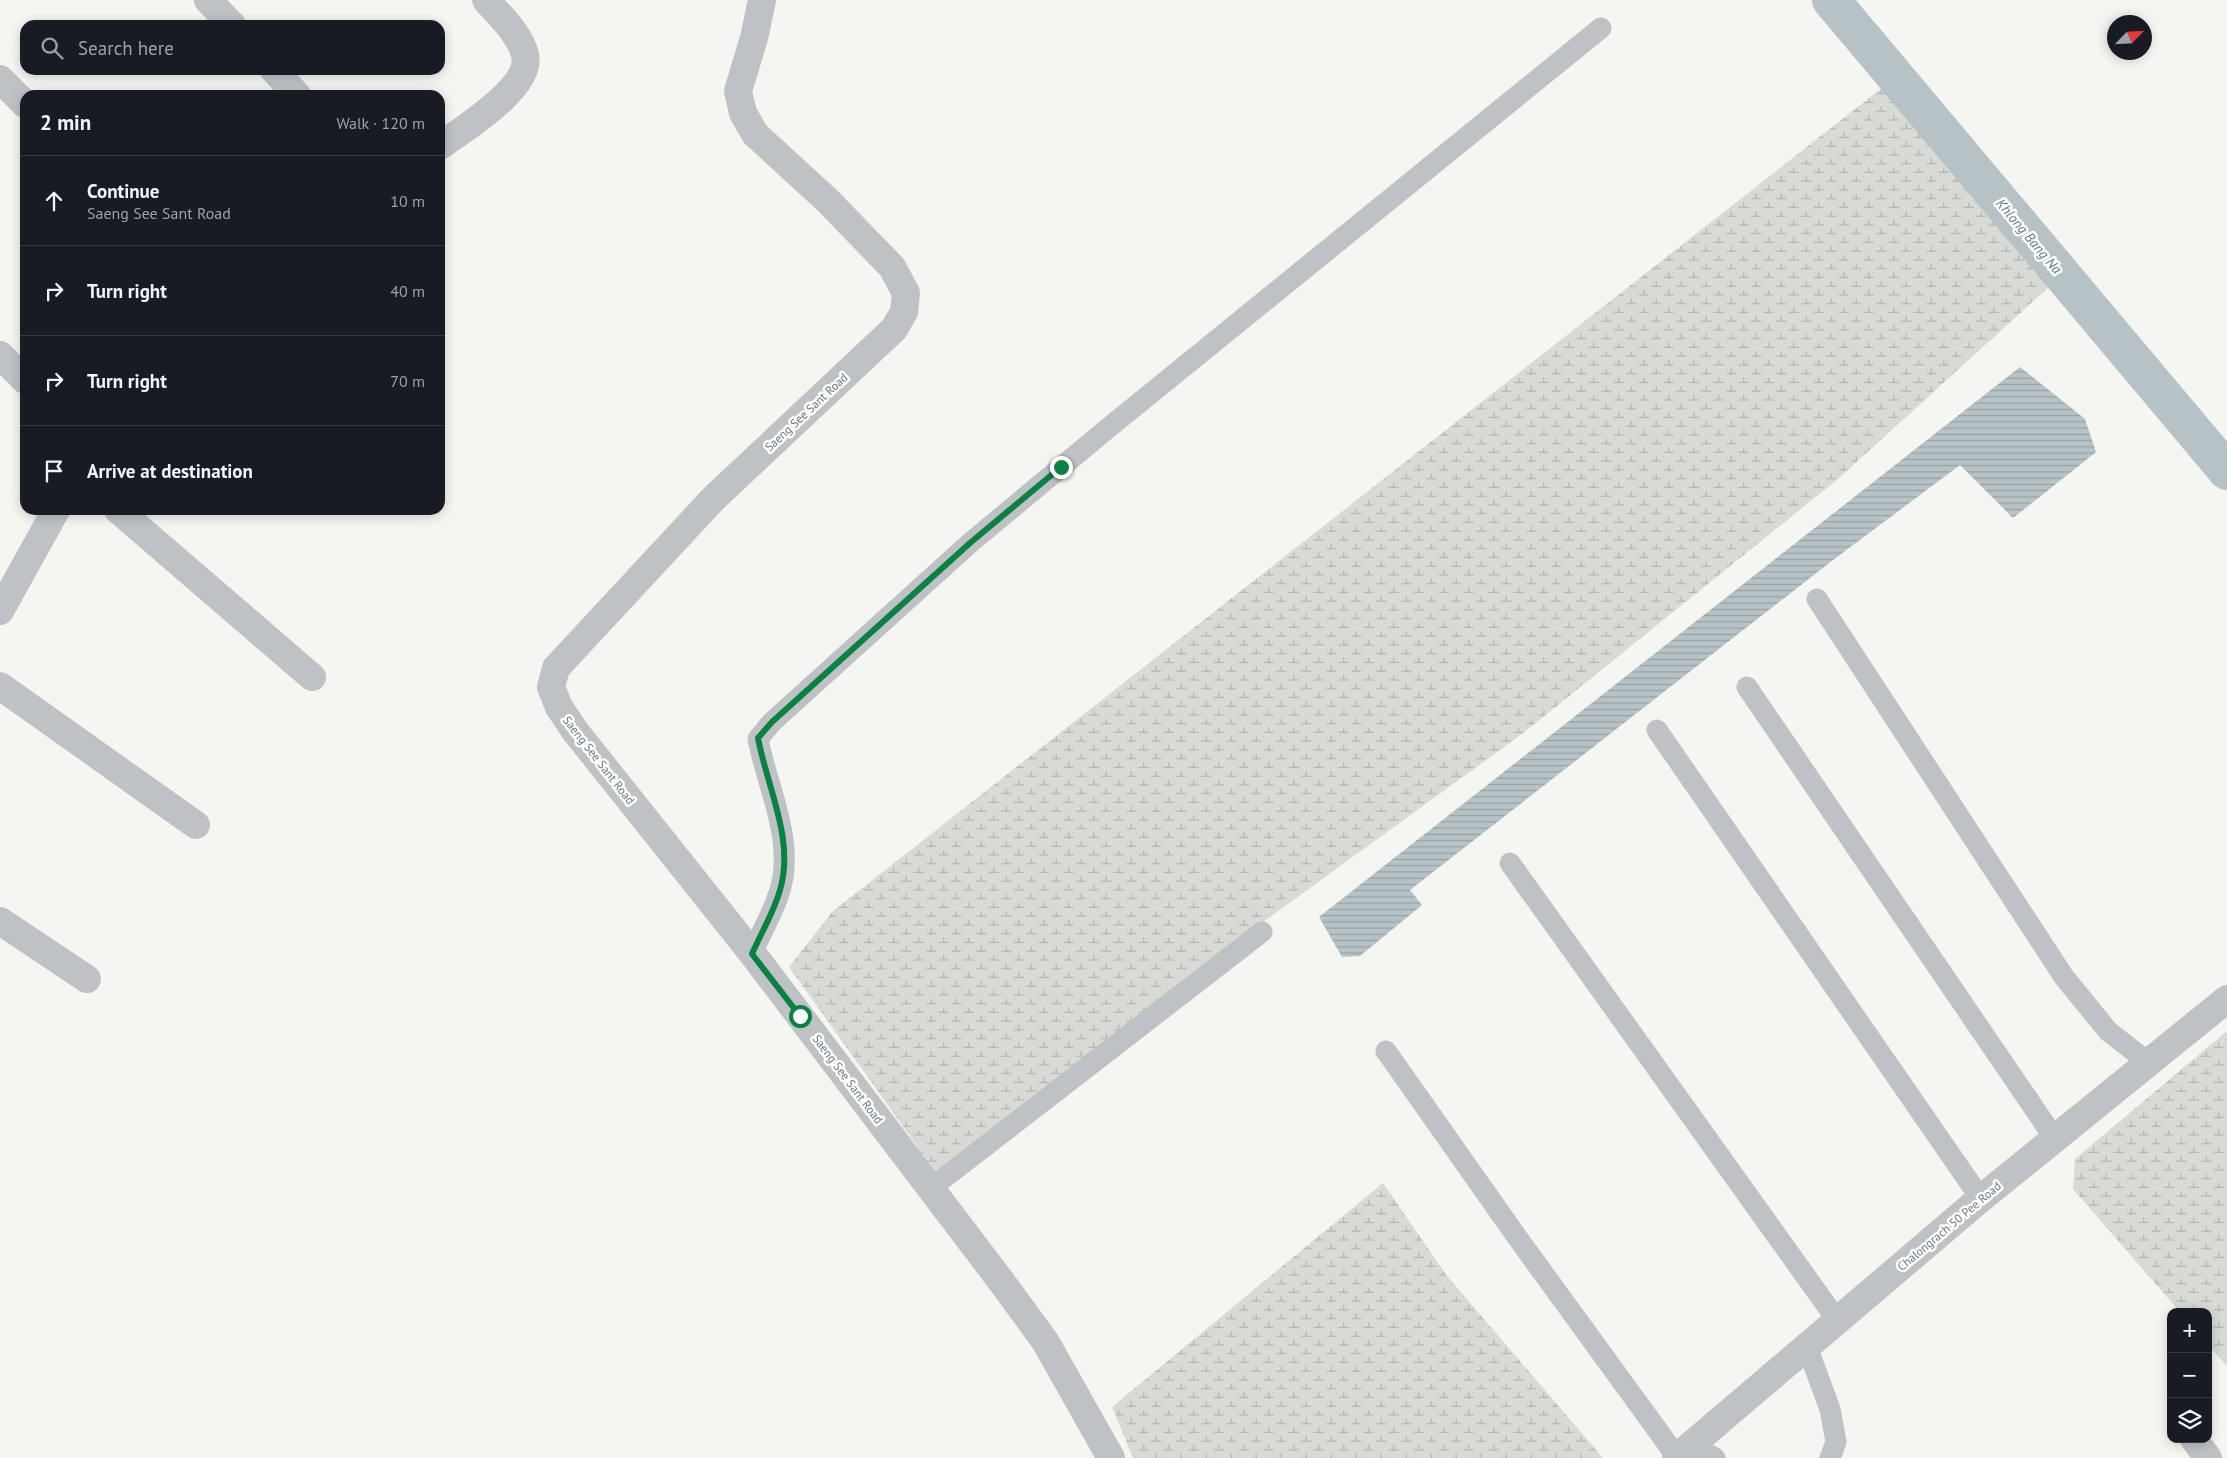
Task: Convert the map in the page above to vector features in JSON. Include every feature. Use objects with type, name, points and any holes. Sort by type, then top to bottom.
[{"type":"street","points":[[208,0],[227,20]]},
{"type":"street","points":[[445,142],[507,97],[521,78],[526,57],[518,39],[506,21],[486,0]]},
{"type":"street","name":"Saeng See Sant Road","points":[[762,0],[754,38],[738,91],[743,113],[755,134],[827,200],[892,267],[906,293],[904,312],[894,329],[713,499],[556,668],[551,687],[559,707],[575,731],[752,954],[1045,1341],[1111,1458]]},
{"type":"street","points":[[279,75],[292,90]]},
{"type":"street","points":[[0,79],[20,99]]},
{"type":"street","points":[[0,355],[20,375]]},
{"type":"street","points":[[0,611],[28,564],[53,515]]},
{"type":"street","points":[[124,515],[312,676]]},
{"type":"street","points":[[0,686],[196,825]]},
{"type":"street","points":[[0,921],[86,979]]},
{"type":"street","name":"Chalongrach 50 Pee Road","points":[[1681,1453],[1980,1199],[2227,999]]},
{"type":"street","points":[[2197,1443],[2208,1458]]},
{"type":"lane","points":[[752,954],[780,890],[784,861],[782,832],[758,738],[772,722],[970,543],[1114,423],[1602,28]]},
{"type":"lane","points":[[1817,599],[2064,976],[2108,1031],[2149,1063]]},
{"type":"lane","points":[[1747,686],[2055,1139]]},
{"type":"lane","points":[[1657,730],[1980,1199]]},
{"type":"lane","points":[[1510,863],[1837,1320]]},
{"type":"lane","points":[[931,1188],[1262,932]]},
{"type":"lane","points":[[1386,1051],[1516,1236],[1681,1453],[1715,1458]]},
{"type":"lane","points":[[1807,1347],[1831,1417],[1836,1442],[1830,1458]]},
{"type":"green space","points":[[1887,84],[2052,284],[1838,479],[1522,734],[1222,952],[937,1174],[789,967],[833,911]]},
{"type":"green space","points":[[2227,1031],[2227,1366],[2212,1349],[2212,1308],[2177,1308],[2073,1189],[2075,1159]]},
{"type":"green space","points":[[1383,1183],[1447,1276],[1603,1458],[1133,1458],[1112,1407]]},
{"type":"shaded area","points":[[2020,367],[2085,419],[2096,452],[2013,518],[1960,465],[1833,560],[1410,890],[1422,905],[1360,956],[1342,957],[1319,917]]},
{"type":"waterway","name":"Khlong Bang Na","points":[[1831,0],[2227,471]]},
{"type":"route","points":[[800,1016],[752,954],[780,890],[784,861],[782,832],[758,738],[772,722],[970,543],[1061,467]]}]
